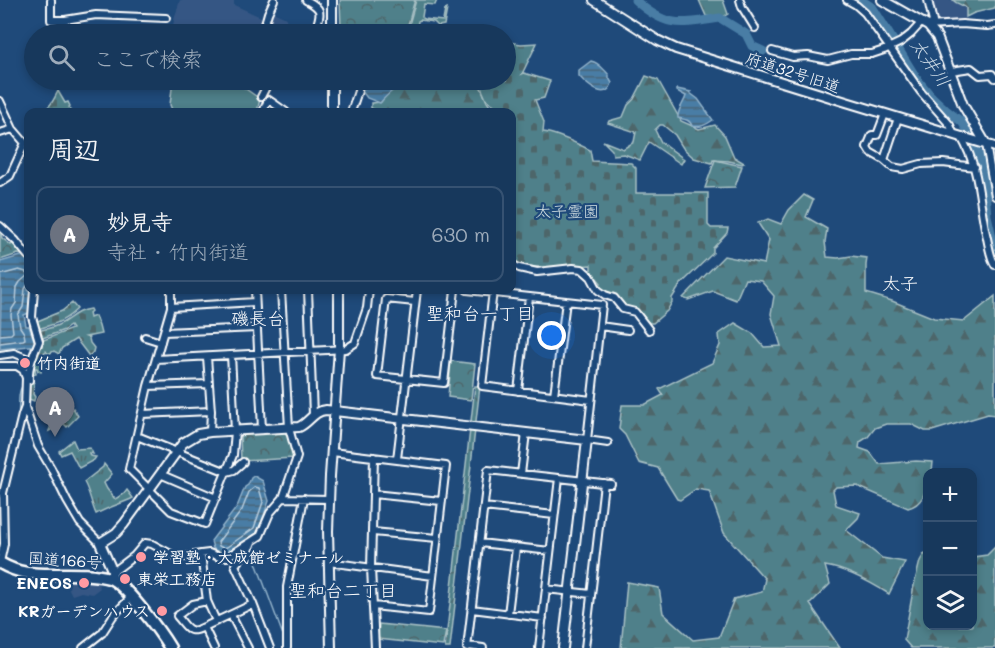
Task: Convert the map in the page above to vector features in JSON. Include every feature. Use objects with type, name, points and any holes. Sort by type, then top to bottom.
[{"type":"highway","name":"国道166号","points":[[0,563],[25,574],[112,576],[170,648]]},
{"type":"street","points":[[51,0],[51,20],[96,15],[166,18]]},
{"type":"street","points":[[266,24],[274,0]]},
{"type":"street","points":[[306,0],[320,11],[318,24]]},
{"type":"street","points":[[332,0],[332,24]]},
{"type":"street","name":"府道32号旧道","points":[[594,0],[654,39],[676,50],[995,147]]},
{"type":"street","points":[[740,0],[755,28]]},
{"type":"street","points":[[848,0],[865,13],[921,92],[960,136],[969,150],[975,166],[984,228],[995,265]]},
{"type":"street","points":[[882,0],[925,24],[937,37],[963,105],[983,143],[995,196]]},
{"type":"street","points":[[772,51],[793,57],[808,56],[828,60],[851,54],[872,54],[901,42],[925,24],[933,22],[928,0]]},
{"type":"street","points":[[925,24],[995,25]]},
{"type":"street","points":[[951,70],[971,68],[980,75],[992,74],[995,78]]},
{"type":"street","points":[[261,97],[264,90]]},
{"type":"street","points":[[332,90],[332,108]]},
{"type":"street","points":[[352,108],[358,90]]},
{"type":"street","points":[[265,108],[269,100],[280,108]]},
{"type":"street","points":[[0,101],[13,129],[24,143],[10,176],[0,183]]},
{"type":"street","points":[[885,114],[877,135],[872,135],[867,147],[870,152],[892,167],[903,169],[921,164],[943,163],[975,166]]},
{"type":"street","points":[[884,160],[898,118]]},
{"type":"street","points":[[0,133],[13,129]]},
{"type":"street","points":[[0,226],[24,251]]},
{"type":"street","points":[[516,266],[537,272],[582,269],[591,277],[598,290],[617,301],[623,309],[635,312],[649,330]]},
{"type":"street","points":[[0,563],[4,544],[3,493],[26,404],[28,370],[39,341],[32,317],[34,294]]},
{"type":"street","points":[[171,294],[171,307],[148,386],[129,470],[171,511],[205,524],[232,460],[235,431],[231,355]]},
{"type":"street","points":[[255,294],[262,429]]},
{"type":"street","points":[[0,366],[17,366],[23,370],[26,378],[26,404],[38,446],[80,523],[100,543],[112,576],[146,543],[178,558],[209,553],[227,557],[260,536],[270,513],[283,498],[297,457],[289,428],[281,294]]},
{"type":"street","points":[[308,294],[313,415]]},
{"type":"street","points":[[331,648],[328,562],[329,499],[339,349],[339,294]]},
{"type":"street","points":[[156,359],[346,349],[355,343],[367,308],[369,294]]},
{"type":"street","points":[[397,459],[416,294]]},
{"type":"street","points":[[415,302],[386,298],[377,376],[444,383],[454,294]]},
{"type":"street","points":[[493,294],[482,386],[591,400]]},
{"type":"street","points":[[511,294],[602,305]]},
{"type":"street","points":[[563,648],[605,295]]},
{"type":"street","points":[[518,391],[529,297]]},
{"type":"street","points":[[554,395],[566,301]]},
{"type":"street","points":[[171,307],[255,302]]},
{"type":"street","points":[[600,326],[628,330]]},
{"type":"street","points":[[164,332],[257,328]]},
{"type":"street","points":[[145,337],[161,342]]},
{"type":"street","points":[[0,355],[14,353],[31,360]]},
{"type":"street","points":[[207,357],[211,411],[210,432]]},
{"type":"street","points":[[148,386],[209,384]]},
{"type":"street","points":[[100,543],[116,533],[124,524],[183,443],[193,436],[210,432],[302,426],[322,410],[608,443]]},
{"type":"street","points":[[142,414],[211,411]]},
{"type":"street","points":[[521,474],[526,433]]},
{"type":"street","points":[[137,436],[227,472],[234,470],[243,462]]},
{"type":"street","points":[[332,452],[446,465],[429,612],[373,606]]},
{"type":"street","points":[[374,457],[371,568],[375,648]]},
{"type":"street","points":[[483,648],[467,647],[488,470],[607,483],[585,648]]},
{"type":"street","points":[[159,474],[216,498]]},
{"type":"street","points":[[539,648],[559,478]]},
{"type":"street","points":[[373,494],[441,501]]},
{"type":"street","points":[[283,498],[329,499]]},
{"type":"street","points":[[287,648],[287,587],[304,498]]},
{"type":"street","points":[[484,507],[554,515]]},
{"type":"street","points":[[373,532],[437,538]]},
{"type":"street","points":[[252,541],[250,547],[235,565],[270,648]]},
{"type":"street","points":[[480,543],[550,551]]},
{"type":"street","points":[[508,614],[516,548]]},
{"type":"street","points":[[201,554],[207,600],[216,621]]},
{"type":"street","points":[[328,562],[433,576]]},
{"type":"street","points":[[546,589],[591,594]]},
{"type":"street","points":[[83,648],[102,633],[113,616],[131,597]]},
{"type":"street","points":[[207,600],[193,604],[177,616],[190,630],[195,631],[253,604]]},
{"type":"street","points":[[472,609],[543,618]]},
{"type":"street","points":[[231,615],[248,648]]},
{"type":"street","points":[[204,627],[214,648]]},
{"type":"shaded area","points":[[180,0],[234,0],[234,5],[265,19],[263,24],[173,24]]},
{"type":"shaded area","points":[[929,0],[953,0],[961,4],[966,8],[966,21],[944,22],[934,19]]},
{"type":"shaded area","points":[[273,12],[296,24],[272,24],[269,20]]},
{"type":"shaded area","name":"ENEOS","points":[[71,577],[96,579],[100,588],[92,594],[81,592],[72,595],[69,589]]},
{"type":"green space","points":[[340,0],[415,0],[408,24],[341,24]]},
{"type":"green space","points":[[416,0],[437,0],[435,5],[424,4],[422,17],[424,19],[443,21],[447,9],[444,24],[420,20],[418,24],[410,24]]},
{"type":"green space","points":[[699,0],[723,0],[728,14],[721,17],[706,16]]},
{"type":"green space","points":[[953,0],[995,0],[995,8],[966,17],[966,8]]},
{"type":"green space","name":"太子霊園","points":[[516,43],[537,43],[522,74],[550,81],[544,98],[535,100],[544,122],[543,132],[590,150],[592,161],[631,163],[636,168],[636,193],[708,193],[708,225],[711,228],[728,228],[727,233],[713,248],[713,253],[681,284],[667,311],[653,323],[648,322],[636,308],[627,308],[619,298],[603,291],[600,288],[601,283],[591,271],[591,265],[541,267],[516,262],[516,108],[494,108],[486,99],[482,90],[516,90]]},
{"type":"green space","points":[[646,76],[658,80],[681,121],[699,129],[715,125],[725,136],[734,157],[744,163],[713,160],[712,163],[694,158],[683,148],[675,135],[663,125],[655,130],[661,142],[684,159],[681,164],[649,142],[640,160],[624,154],[613,155],[612,150],[603,141],[623,149],[634,142],[636,132],[608,123],[623,117]]},
{"type":"green space","points":[[172,90],[247,90],[260,99],[258,108],[171,108]]},
{"type":"green space","points":[[392,90],[482,90],[491,108],[371,108],[371,103],[381,102]]},
{"type":"green space","points":[[58,91],[65,103],[68,102],[70,108],[46,108]]},
{"type":"green space","points":[[715,160],[742,166],[735,187],[705,188]]},
{"type":"green space","points":[[804,195],[813,200],[806,217],[827,229],[825,242],[827,257],[867,258],[866,293],[934,318],[964,321],[995,296],[995,415],[988,414],[932,431],[925,431],[911,424],[886,424],[875,428],[868,437],[860,442],[859,448],[870,452],[879,464],[933,462],[932,468],[923,468],[923,496],[918,503],[908,508],[857,486],[836,487],[833,490],[836,505],[860,513],[846,530],[882,558],[905,562],[889,594],[850,573],[825,566],[830,584],[810,604],[840,648],[621,648],[627,582],[659,588],[663,613],[693,640],[719,637],[734,599],[762,592],[765,579],[724,533],[709,491],[696,489],[680,500],[677,499],[658,468],[639,463],[625,435],[619,429],[622,405],[644,405],[663,395],[659,389],[712,363],[720,345],[719,334],[735,323],[752,333],[764,347],[781,346],[771,314],[774,296],[761,281],[745,279],[736,300],[713,291],[688,300],[683,298],[724,256],[764,264],[769,240],[758,223],[768,219],[781,224],[789,210]]},
{"type":"green space","points":[[0,230],[2,238],[11,245],[14,242],[24,255],[18,254],[0,260]]},
{"type":"green space","points":[[72,303],[77,309],[68,317],[38,329],[35,322],[62,311]]},
{"type":"green space","points":[[90,309],[90,318],[95,316],[101,334],[86,337],[89,338],[94,348],[93,352],[89,356],[76,339],[62,348],[59,354],[54,351],[48,354],[46,351],[41,357],[45,361],[45,366],[42,366],[41,372],[35,368],[36,374],[32,375],[34,401],[29,399],[32,366],[42,346],[41,341],[72,329],[70,326],[40,339],[38,331],[56,326]]},
{"type":"green space","points":[[451,361],[475,364],[471,400],[448,397]]},
{"type":"green space","points":[[475,386],[480,386],[450,648],[445,648]]},
{"type":"green space","points":[[73,408],[78,416],[67,427],[64,424],[49,431],[53,419]]},
{"type":"green space","points":[[287,431],[293,458],[241,461],[240,435]]},
{"type":"green space","points":[[73,440],[77,449],[90,448],[93,454],[89,453],[90,456],[96,457],[94,460],[79,468],[70,451],[61,455],[59,451]]},
{"type":"green space","points":[[104,464],[112,474],[104,483],[115,499],[127,490],[133,498],[96,514],[84,482]]},
{"type":"green space","points":[[995,547],[995,648],[911,648],[904,640],[914,585],[923,556],[923,630],[977,630],[977,556],[987,555]]},
{"type":"green space","points":[[379,624],[446,631],[443,646],[378,639]]},
{"type":"water","points":[[591,61],[609,75],[612,83],[609,89],[601,92],[596,90],[579,76],[579,70]]},
{"type":"water","points":[[677,89],[691,92],[713,120],[703,126],[695,127],[688,121],[678,118],[686,96]]},
{"type":"water","points":[[393,90],[380,103],[367,98],[362,91]]},
{"type":"water","points":[[24,255],[24,294],[30,294],[29,313],[24,315],[26,326],[29,326],[35,343],[33,346],[0,349],[0,262]]},
{"type":"water","points":[[254,476],[263,481],[269,501],[258,532],[230,552],[223,554],[216,551],[211,541],[237,507],[245,487]]},
{"type":"waterway","points":[[635,0],[656,16],[675,22],[720,18],[746,34],[752,46],[763,51]]},
{"type":"waterway","name":"太井川","points":[[861,0],[873,8],[917,79],[931,96],[962,122],[969,132],[983,166],[987,216],[995,249]]},
{"type":"waterway","points":[[29,356],[31,346]]},
{"type":"waterway","points":[[26,369],[27,363]]},
{"type":"waterway","points":[[18,417],[21,388]]},
{"type":"waterway","points":[[256,548],[254,557],[284,638]]},
{"type":"place","name":"竹内街道","points":[[25,363]]},
{"type":"place","name":"妙見寺","points":[[55,437]]},
{"type":"place","name":"学習塾・大成館ゼミナール","points":[[141,557]]},
{"type":"place","name":"東栄工務店","points":[[125,579]]},
{"type":"place","name":"ENEOS","points":[[84,583]]},
{"type":"place","name":"KRガーデンハウス","points":[[162,611]]},
{"type":"district","name":"太子","points":[[900,284]]},
{"type":"district","name":"聖和台一丁目","points":[[480,314]]},
{"type":"district","name":"磯長台","points":[[258,319]]},
{"type":"district","name":"聖和台二丁目","points":[[343,591]]}]
